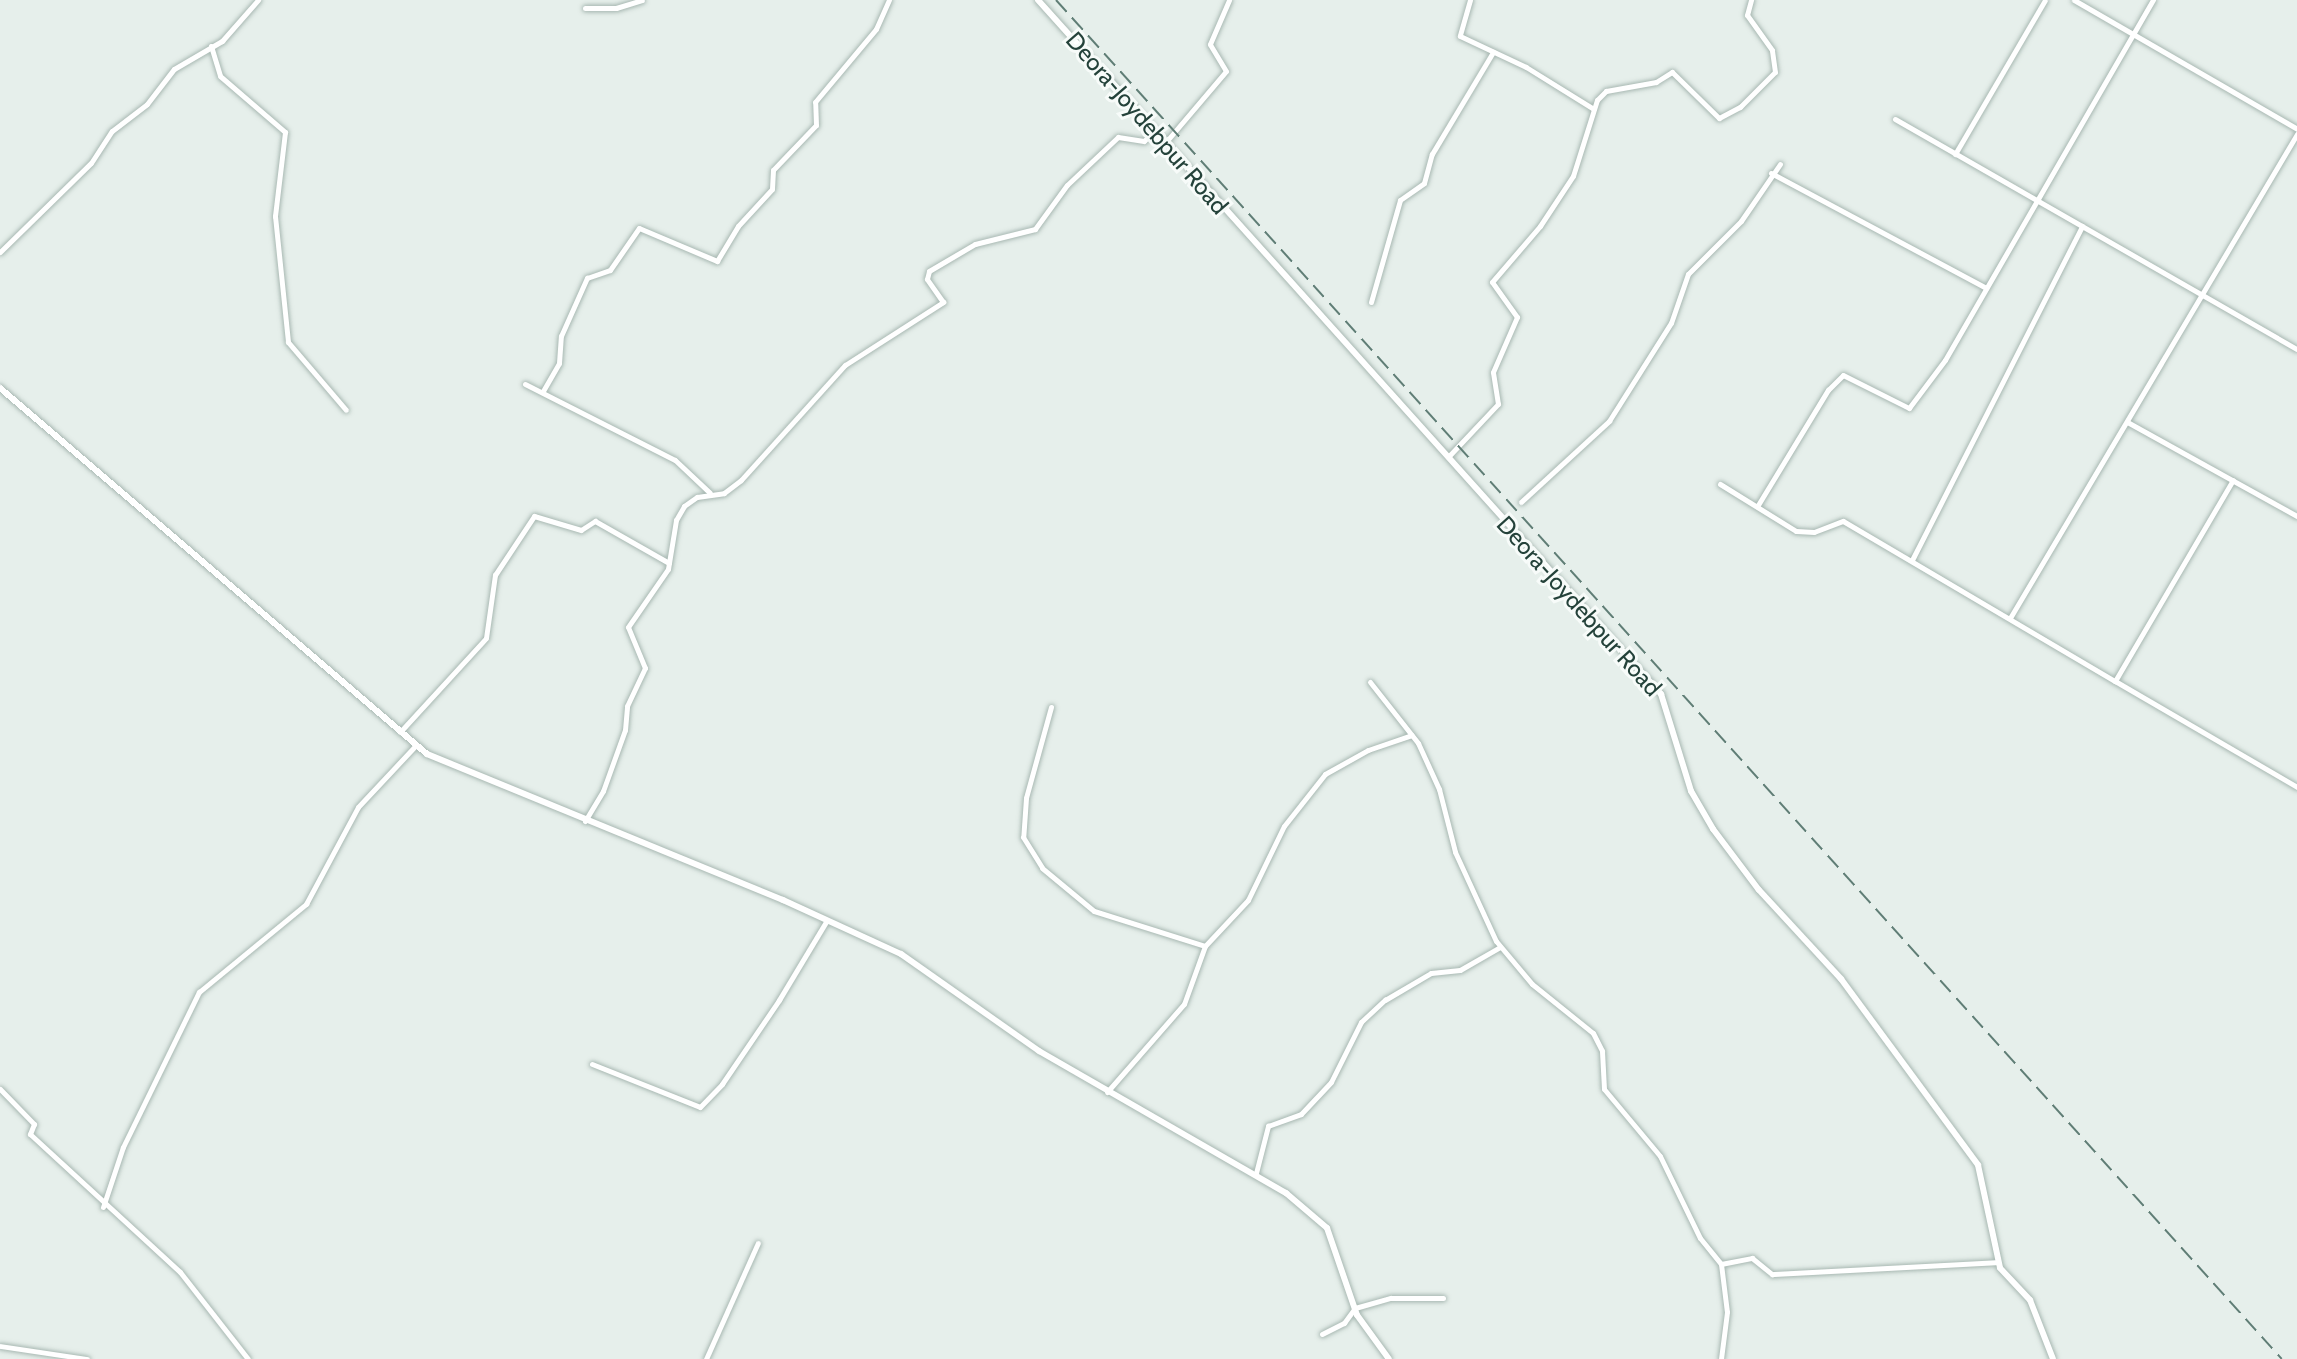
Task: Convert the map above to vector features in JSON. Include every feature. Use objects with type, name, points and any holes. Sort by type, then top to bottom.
[{"type":"street","points":[[0,252],[91,163],[112,131],[147,104],[174,69],[242,24],[258,0]]},
{"type":"street","points":[[585,8],[616,8],[642,0]]},
{"type":"street","points":[[543,391],[559,363],[561,336],[587,278],[610,270],[639,228],[717,261],[738,226],[772,189],[773,170],[816,125],[815,102],[876,29],[889,0]]},
{"type":"street","name":"Deora-Joydebpur Road","points":[[1038,0],[1661,694],[1691,791],[1713,829],[1769,902],[1841,979],[1978,1165],[1998,1262],[2030,1300],[2053,1359]]},
{"type":"street","points":[[1164,143],[1226,71],[1210,44],[1229,0]]},
{"type":"street","points":[[1470,0],[1460,36],[1592,108]]},
{"type":"street","points":[[1448,457],[1498,404],[1493,372],[1517,317],[1492,282],[1540,226],[1573,176],[1592,108],[1606,91],[1656,82],[1672,72],[1719,118],[1740,107],[1775,72],[1772,50],[1747,15],[1751,0]]},
{"type":"street","points":[[1955,154],[2045,0]]},
{"type":"street","points":[[2010,618],[2129,423],[2297,132],[2074,0]]},
{"type":"street","points":[[1758,505],[1828,390],[1843,375],[1909,408],[1945,360],[2153,0]]},
{"type":"street","points":[[211,46],[220,76],[285,132],[275,216],[288,342],[346,410]]},
{"type":"street","points":[[1371,302],[1400,200],[1424,183],[1432,154],[1493,52]]},
{"type":"street","points":[[1895,119],[2297,349]]},
{"type":"street","points":[[585,821],[603,791],[625,730],[627,706],[645,668],[628,627],[669,563],[676,520],[684,506],[710,493],[724,493],[741,480],[845,365],[943,302],[927,279],[929,271],[975,244],[1035,229],[1067,185],[1118,137],[1144,141],[1154,131]]},
{"type":"street","points":[[1521,502],[1609,421],[1671,323],[1688,274],[1741,221],[1780,164]]},
{"type":"street","points":[[1771,173],[1986,288]]},
{"type":"street","points":[[1912,560],[2082,226]]},
{"type":"street","points":[[525,384],[675,460],[710,493]]},
{"type":"street","points":[[0,388],[416,745],[462,772],[828,919],[943,980],[1039,1051],[1106,1092],[1256,1173],[1327,1228],[1355,1308],[1389,1359]]},
{"type":"street","points":[[2129,423],[2297,515]]},
{"type":"street","points":[[2115,681],[2233,480]]},
{"type":"street","points":[[1720,484],[1807,533],[1843,521],[2297,787]]},
{"type":"street","points":[[400,732],[486,638],[495,575],[534,516],[581,530],[595,521],[669,563]]},
{"type":"street","points":[[1370,682],[1412,735],[1439,789],[1455,852],[1500,947],[1532,984],[1593,1033],[1602,1051],[1604,1089],[1660,1156],[1700,1238],[1721,1264],[1727,1312],[1721,1359]]},
{"type":"street","points":[[1051,707],[1026,798],[1023,837],[1042,868],[1094,911],[1205,946]]},
{"type":"street","points":[[1106,1092],[1184,1004],[1205,946],[1248,900],[1284,826],[1325,774],[1368,750],[1412,735]]},
{"type":"street","points":[[103,1207],[129,1134],[170,1060],[199,992],[306,904],[358,807],[416,745]]},
{"type":"street","points":[[592,1064],[700,1107],[730,1072],[828,919]]},
{"type":"street","points":[[1256,1173],[1268,1126],[1301,1114],[1331,1082],[1361,1022],[1385,1000],[1431,973],[1460,970],[1500,947]]},
{"type":"street","points":[[0,1089],[34,1124],[30,1134],[103,1207],[180,1272],[248,1359]]},
{"type":"street","points":[[706,1359],[758,1243]]},
{"type":"street","points":[[1721,1264],[1752,1258],[1772,1274],[1998,1262]]},
{"type":"street","points":[[1322,1334],[1344,1323],[1355,1308],[1391,1298],[1443,1298]]},
{"type":"street","points":[[0,1346],[87,1359]]},
{"type":"railway","points":[[1056,0],[2282,1359]]}]
